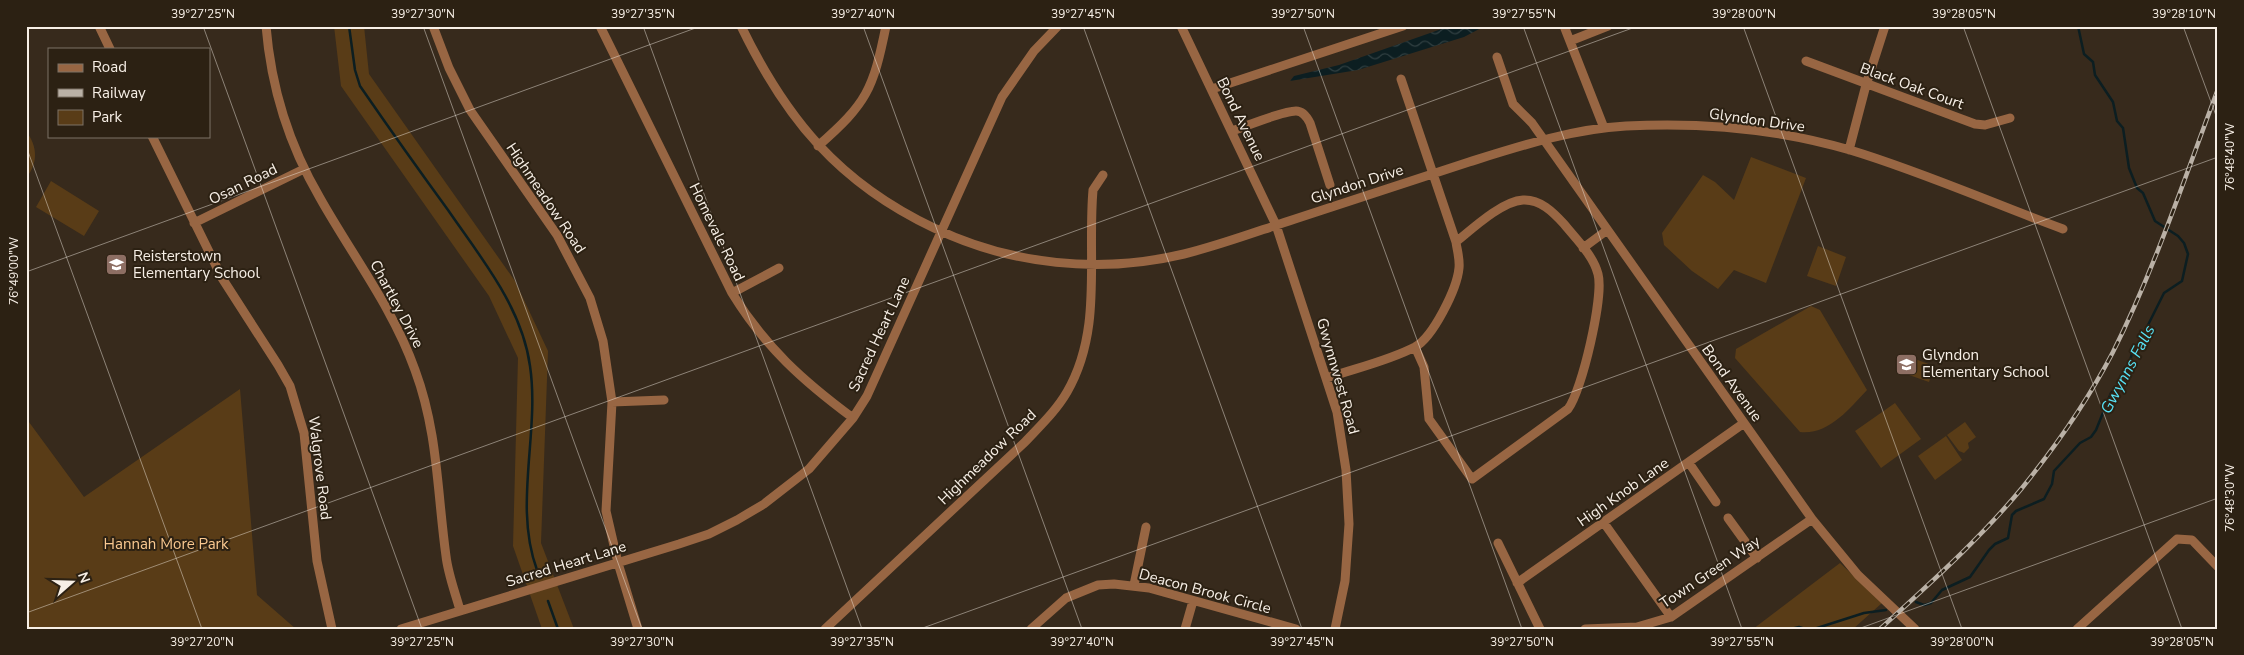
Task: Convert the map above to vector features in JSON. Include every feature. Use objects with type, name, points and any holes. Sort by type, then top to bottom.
[{"type":"street","points":[[99,26],[110,48]]},
{"type":"street","name":"Chartley Drive","points":[[266,26],[268,46],[281,108],[304,169],[389,312],[415,369],[431,422],[439,475],[446,557],[460,610]]},
{"type":"street","name":"Highmeadow Road","points":[[434,26],[449,68],[470,110],[557,235],[580,275],[590,298],[603,341],[612,402],[606,511],[618,563],[638,629]]},
{"type":"street","name":"Homevale Road","points":[[600,26],[732,293],[760,335],[794,372],[853,418]]},
{"type":"street","name":"Glyndon Drive","points":[[741,26],[768,80],[784,104],[818,146],[861,184],[887,202],[941,231],[974,245],[1014,256],[1054,262],[1091,264],[1150,260],[1183,254],[1542,140],[1604,128],[1678,125],[1734,128],[1796,137],[1849,150],[2063,229]]},
{"type":"street","points":[[818,146],[848,120],[866,96],[876,71],[886,26]]},
{"type":"street","name":"Bond Avenue","points":[[1181,26],[1276,225]]},
{"type":"street","points":[[1212,89],[1402,26]]},
{"type":"street","points":[[1564,26],[1604,128]]},
{"type":"street","points":[[1570,41],[1608,26]]},
{"type":"street","points":[[1849,150],[1866,85],[1886,26]]},
{"type":"street","name":"Sacred Heart Lane","points":[[401,629],[709,534],[764,504],[809,469],[853,418],[878,376],[1002,97],[1034,51],[1056,27]]},
{"type":"street","name":"Bond Avenue","points":[[1497,57],[1513,104],[1532,123],[1606,231],[1812,518],[1846,562],[1915,629]]},
{"type":"street","name":"Black Oak Court","points":[[1806,61],[1866,85],[1976,124],[1984,125],[2010,118]]},
{"type":"street","points":[[1327,378],[1415,347],[1428,336],[1455,285],[1459,260],[1456,242],[1401,79]]},
{"type":"street","points":[[1232,131],[1290,112],[1302,112],[1307,116],[1310,123],[1330,185]]},
{"type":"street","name":"Walgrove Road","points":[[153,138],[222,278],[278,365],[298,410],[307,454],[317,561],[332,629]]},
{"type":"street","name":"Osan Road","points":[[194,223],[304,169]]},
{"type":"street","name":"Highmeadow Road","points":[[825,629],[1025,442],[1054,410],[1074,378],[1086,343],[1091,304],[1093,190],[1103,175]]},
{"type":"street","points":[[1415,347],[1424,367],[1429,420],[1472,479],[1568,409],[1577,394],[1600,291],[1597,271],[1583,248],[1555,214],[1532,200],[1522,200],[1501,208],[1456,242]]},
{"type":"street","name":"Gwynnwest Road","points":[[1276,225],[1327,378],[1343,444],[1349,502],[1344,581],[1335,629]]},
{"type":"street","points":[[1583,248],[1606,231]]},
{"type":"street","points":[[732,293],[779,268]]},
{"type":"street","points":[[612,402],[664,400]]},
{"type":"street","name":"High Knob Lane","points":[[1517,583],[1744,423]]},
{"type":"street","points":[[1689,463],[1716,502]]},
{"type":"street","points":[[1728,518],[1757,558]]},
{"type":"street","name":"Town Green Way","points":[[1585,629],[1637,627],[1671,617],[1812,518]]},
{"type":"street","points":[[1604,523],[1671,617]]},
{"type":"street","points":[[1134,585],[1146,528]]},
{"type":"street","points":[[2077,629],[2177,539],[2192,540],[2218,567]]},
{"type":"street","points":[[1498,543],[1540,629]]},
{"type":"street","name":"Deacon Brook Circle","points":[[1031,629],[1066,598],[1080,591],[1114,584],[1134,585],[1296,629]]},
{"type":"street","points":[[1185,629],[1193,601]]},
{"type":"green space","points":[[334,26],[364,26],[369,74],[515,281],[548,351],[541,543],[574,629],[542,629],[513,546],[518,358],[489,296],[341,86]]},
{"type":"green space","points":[[26,131],[33,143],[35,155],[33,167],[26,178]]},
{"type":"green space","points":[[1751,157],[1806,178],[1766,283],[1734,270],[1718,289],[1692,271],[1664,245],[1662,233],[1703,175],[1715,182],[1734,200]]},
{"type":"green space","points":[[51,181],[99,211],[84,236],[36,207]]},
{"type":"green space","points":[[1818,246],[1846,257],[1836,286],[1807,276]]},
{"type":"green space","points":[[1811,306],[1820,310],[1867,390],[1846,412],[1829,425],[1810,432],[1800,432],[1735,358],[1736,349]]},
{"type":"green space","points":[[1915,359],[1934,366],[1929,382],[1909,375]]},
{"type":"green space","name":"Hannah More Park","points":[[240,389],[257,595],[296,629],[26,629],[26,418],[84,497]]},
{"type":"green space","points":[[1895,403],[1921,439],[1881,468],[1855,431]]},
{"type":"green space","points":[[1965,422],[1976,437],[1968,443],[1969,448],[1964,453],[1959,451],[1947,435]]},
{"type":"green space","points":[[1946,436],[1962,460],[1935,480],[1918,456]]},
{"type":"green space","points":[[1840,563],[1882,603],[1853,629],[1753,629]]},
{"type":"water","points":[[1450,26],[1483,27],[1464,37],[1358,70],[1290,81],[1294,76],[1339,65]]},
{"type":"waterway","points":[[349,26],[355,70],[360,86],[486,265],[509,303],[526,344],[532,391],[527,520],[530,545],[537,570]]},
{"type":"waterway","name":"Gwynns Falls","points":[[1916,602],[1924,605],[1931,603],[1942,590],[1970,577],[1989,550],[1995,544],[2008,538],[2012,515],[2016,511],[2044,499],[2052,484],[2054,471],[2080,443],[2091,437],[2096,430],[2111,393],[2126,379],[2132,353],[2142,344],[2147,327],[2164,293],[2182,281],[2188,254],[2184,243],[2178,236],[2155,221],[2143,193],[2137,188],[2129,168],[2123,128],[2117,121],[2113,102],[2095,75],[2093,62],[2084,54],[2078,26]]},
{"type":"waterway","points":[[548,601],[558,629]]},
{"type":"waterway","name":"Gwynns Falls","points":[[1814,629],[1864,613],[1886,610]]},
{"type":"waterway","name":"Gwynns Falls","points":[[1791,629],[1799,627],[1805,629]]},
{"type":"railway","points":[[1880,629],[1954,561],[2006,507],[2047,456],[2082,405],[2113,352],[2142,288],[2169,222],[2218,89]]},
{"type":"place","name":"Reisterstown Elementary School","points":[[117,265]]},
{"type":"place","name":"Glyndon Elementary School","points":[[1906,364]]}]
